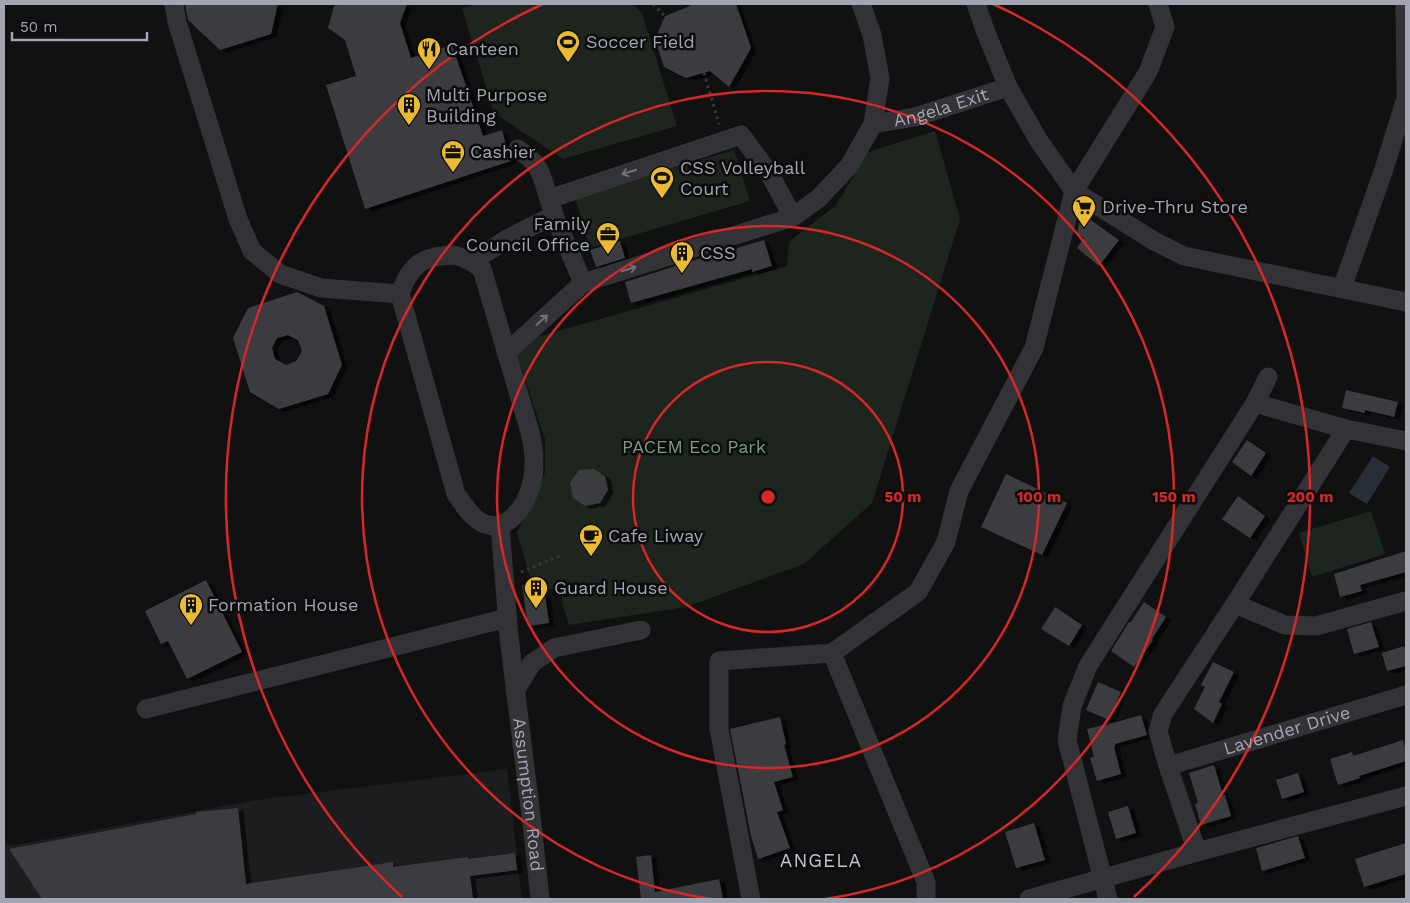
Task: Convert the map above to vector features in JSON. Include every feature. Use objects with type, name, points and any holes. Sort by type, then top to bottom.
[{"type":"street","points":[[174,4],[177,22],[238,219],[252,251],[280,274],[321,288],[400,294]]},
{"type":"street","points":[[506,353],[583,283],[793,217],[819,198],[849,166],[873,124],[880,78],[872,35],[861,4]]},
{"type":"street","points":[[976,4],[1008,87],[1038,141],[1074,191],[1154,242],[1184,256],[1406,302]]},
{"type":"street","points":[[751,899],[719,729],[719,661],[832,653],[918,592],[946,542],[959,491],[1034,348],[1074,191],[1148,72],[1165,27],[1158,4]]},
{"type":"street","points":[[1342,288],[1383,172],[1406,98],[1405,4]]},
{"type":"street","name":"Angela Exit","points":[[873,124],[915,117],[1008,87]]},
{"type":"street","points":[[478,265],[556,202],[733,138],[769,173],[793,217]]},
{"type":"street","points":[[518,149],[530,157],[536,164],[556,202],[583,283]]},
{"type":"street","points":[[453,254],[478,265],[535,453],[532,483],[521,509],[500,526],[487,525],[478,520],[467,510],[456,494],[400,294],[404,281],[411,270],[422,262],[436,256],[453,254]]},
{"type":"street","points":[[1108,899],[1067,740],[1072,706],[1088,666],[1255,403],[1268,378]]},
{"type":"street","points":[[1255,403],[1346,429],[1406,441]]},
{"type":"street","points":[[1198,852],[1158,731],[1163,714],[1346,429]]},
{"type":"street","name":"Assumption Road","points":[[500,526],[507,618],[540,899]]},
{"type":"street","points":[[1235,604],[1285,625],[1316,626],[1406,601]]},
{"type":"street","points":[[146,709],[507,618]]},
{"type":"street","points":[[515,691],[532,663],[554,648],[642,630]]},
{"type":"street","points":[[832,653],[926,882],[926,899]]},
{"type":"street","name":"Lavender Drive","points":[[1168,766],[1406,695]]},
{"type":"street","points":[[1029,899],[1406,796]]},
{"type":"path","points":[[653,4],[665,16]]},
{"type":"path","points":[[704,73],[733,138]]},
{"type":"path","points":[[504,580],[562,555]]},
{"type":"shaded area","points":[[1373,456],[1390,467],[1367,504],[1349,493]]},
{"type":"shaded area","points":[[507,769],[522,899],[4,899],[4,840],[9,846],[256,800]]},
{"type":"green space","name":"Soccer Field","points":[[475,4],[633,4],[642,13],[677,126],[563,159],[494,113],[462,8]]},
{"type":"green space","name":"PACEM Eco Park","points":[[935,131],[960,219],[872,503],[804,564],[686,607],[569,625],[560,588],[534,591],[517,533],[545,473],[545,439],[516,352],[533,338],[787,266],[789,242],[836,205],[868,152]]},
{"type":"green space","name":"CSS Volleyball Court","points":[[734,150],[750,201],[590,248],[575,197]]},
{"type":"green space","points":[[1371,511],[1385,554],[1312,577],[1299,533]]},
{"type":"building","points":[[185,4],[278,4],[271,34],[220,50],[188,20]]},
{"type":"building","name":"Multi Purpose Building","points":[[340,4],[407,4],[400,23],[411,58],[452,45],[483,136],[502,130],[511,161],[365,209],[326,85],[356,76],[345,40],[328,28],[334,6]]},
{"type":"building","points":[[691,4],[736,4],[751,48],[729,87],[710,71],[686,78],[664,67],[655,39],[665,16]]},
{"type":"building","points":[[1081,213],[1119,240],[1099,266],[1077,248],[1084,238],[1077,234]]},
{"type":"building","name":"CSS","points":[[764,240],[772,266],[752,272],[752,269],[631,303],[625,282]]},
{"type":"building","name":"Family Council Office","points":[[620,241],[625,258],[596,267],[590,250]]},
{"type":"building","points":[[297,292],[324,306],[342,365],[328,394],[279,409],[250,392],[233,338],[248,308]],"holes":[[[288,335],[298,340],[302,351],[296,361],[286,365],[275,359],[272,348],[277,338]]]},
{"type":"building","points":[[1346,390],[1398,402],[1394,417],[1365,410],[1365,413],[1342,408]]},
{"type":"building","points":[[1247,440],[1266,453],[1251,476],[1232,462]]},
{"type":"building","points":[[594,469],[605,476],[608,490],[600,503],[585,506],[573,498],[570,483],[579,470]]},
{"type":"building","points":[[1006,474],[1067,503],[1042,555],[981,527]]},
{"type":"building","points":[[1238,496],[1265,516],[1250,538],[1222,519]]},
{"type":"building","points":[[1406,551],[1406,572],[1360,585],[1362,591],[1340,597],[1334,574]]},
{"type":"building","name":"Formation House","points":[[206,580],[242,652],[187,679],[168,641],[161,644],[145,611]]},
{"type":"building","name":"Guard House","points":[[538,582],[540,595],[545,594],[549,623],[528,626],[522,585]]},
{"type":"building","points":[[1144,602],[1166,617],[1134,667],[1111,651]]},
{"type":"building","points":[[1055,607],[1082,625],[1069,646],[1041,629]]},
{"type":"building","points":[[1371,622],[1379,647],[1354,654],[1347,629]]},
{"type":"building","points":[[1404,646],[1406,666],[1387,671],[1382,653]]},
{"type":"building","points":[[1213,662],[1234,672],[1219,702],[1222,704],[1213,723],[1194,709],[1205,687],[1201,685]]},
{"type":"building","points":[[1098,682],[1121,692],[1109,720],[1086,710]]},
{"type":"building","points":[[1141,715],[1147,735],[1115,744],[1114,747],[1121,774],[1097,781],[1090,758],[1094,757],[1087,729]]},
{"type":"building","points":[[780,717],[786,744],[784,745],[793,777],[774,782],[783,810],[777,812],[790,848],[758,859],[751,836],[730,729]]},
{"type":"building","points":[[1403,740],[1406,761],[1338,785],[1330,759],[1352,752],[1353,756]]},
{"type":"building","points":[[1214,765],[1231,816],[1201,825],[1195,804],[1198,803],[1189,773]]},
{"type":"building","points":[[1298,773],[1304,792],[1282,799],[1276,780]]},
{"type":"building","points":[[1128,806],[1136,833],[1116,839],[1108,812]]},
{"type":"building","points":[[238,808],[246,884],[393,862],[393,867],[515,853],[517,870],[470,876],[473,899],[42,899],[9,849],[196,814],[196,812]]},
{"type":"building","points":[[1034,823],[1045,860],[1016,868],[1005,832]]},
{"type":"building","points":[[1298,836],[1305,858],[1262,871],[1256,848]]},
{"type":"building","points":[[1406,843],[1406,874],[1364,887],[1355,859]]},
{"type":"building","points":[[651,855],[655,892],[719,879],[723,899],[641,899],[636,857]]},
{"type":"place","name":"Soccer Field","points":[[568,63]]},
{"type":"place","name":"Canteen","points":[[429,70]]},
{"type":"place","name":"Multi Purpose Building","points":[[409,126]]},
{"type":"place","name":"Cashier","points":[[453,173]]},
{"type":"place","name":"CSS Volleyball Court","points":[[662,199]]},
{"type":"place","name":"Drive-Thru Store","points":[[1084,228]]},
{"type":"place","name":"Family Council Office","points":[[608,255]]},
{"type":"place","name":"CSS","points":[[682,274]]},
{"type":"place","name":"Cafe Liway","points":[[591,557]]},
{"type":"place","name":"Guard House","points":[[536,609]]},
{"type":"place","name":"Formation House","points":[[191,626]]},
{"type":"district","name":"ANGELA","points":[[821,860]]}]
